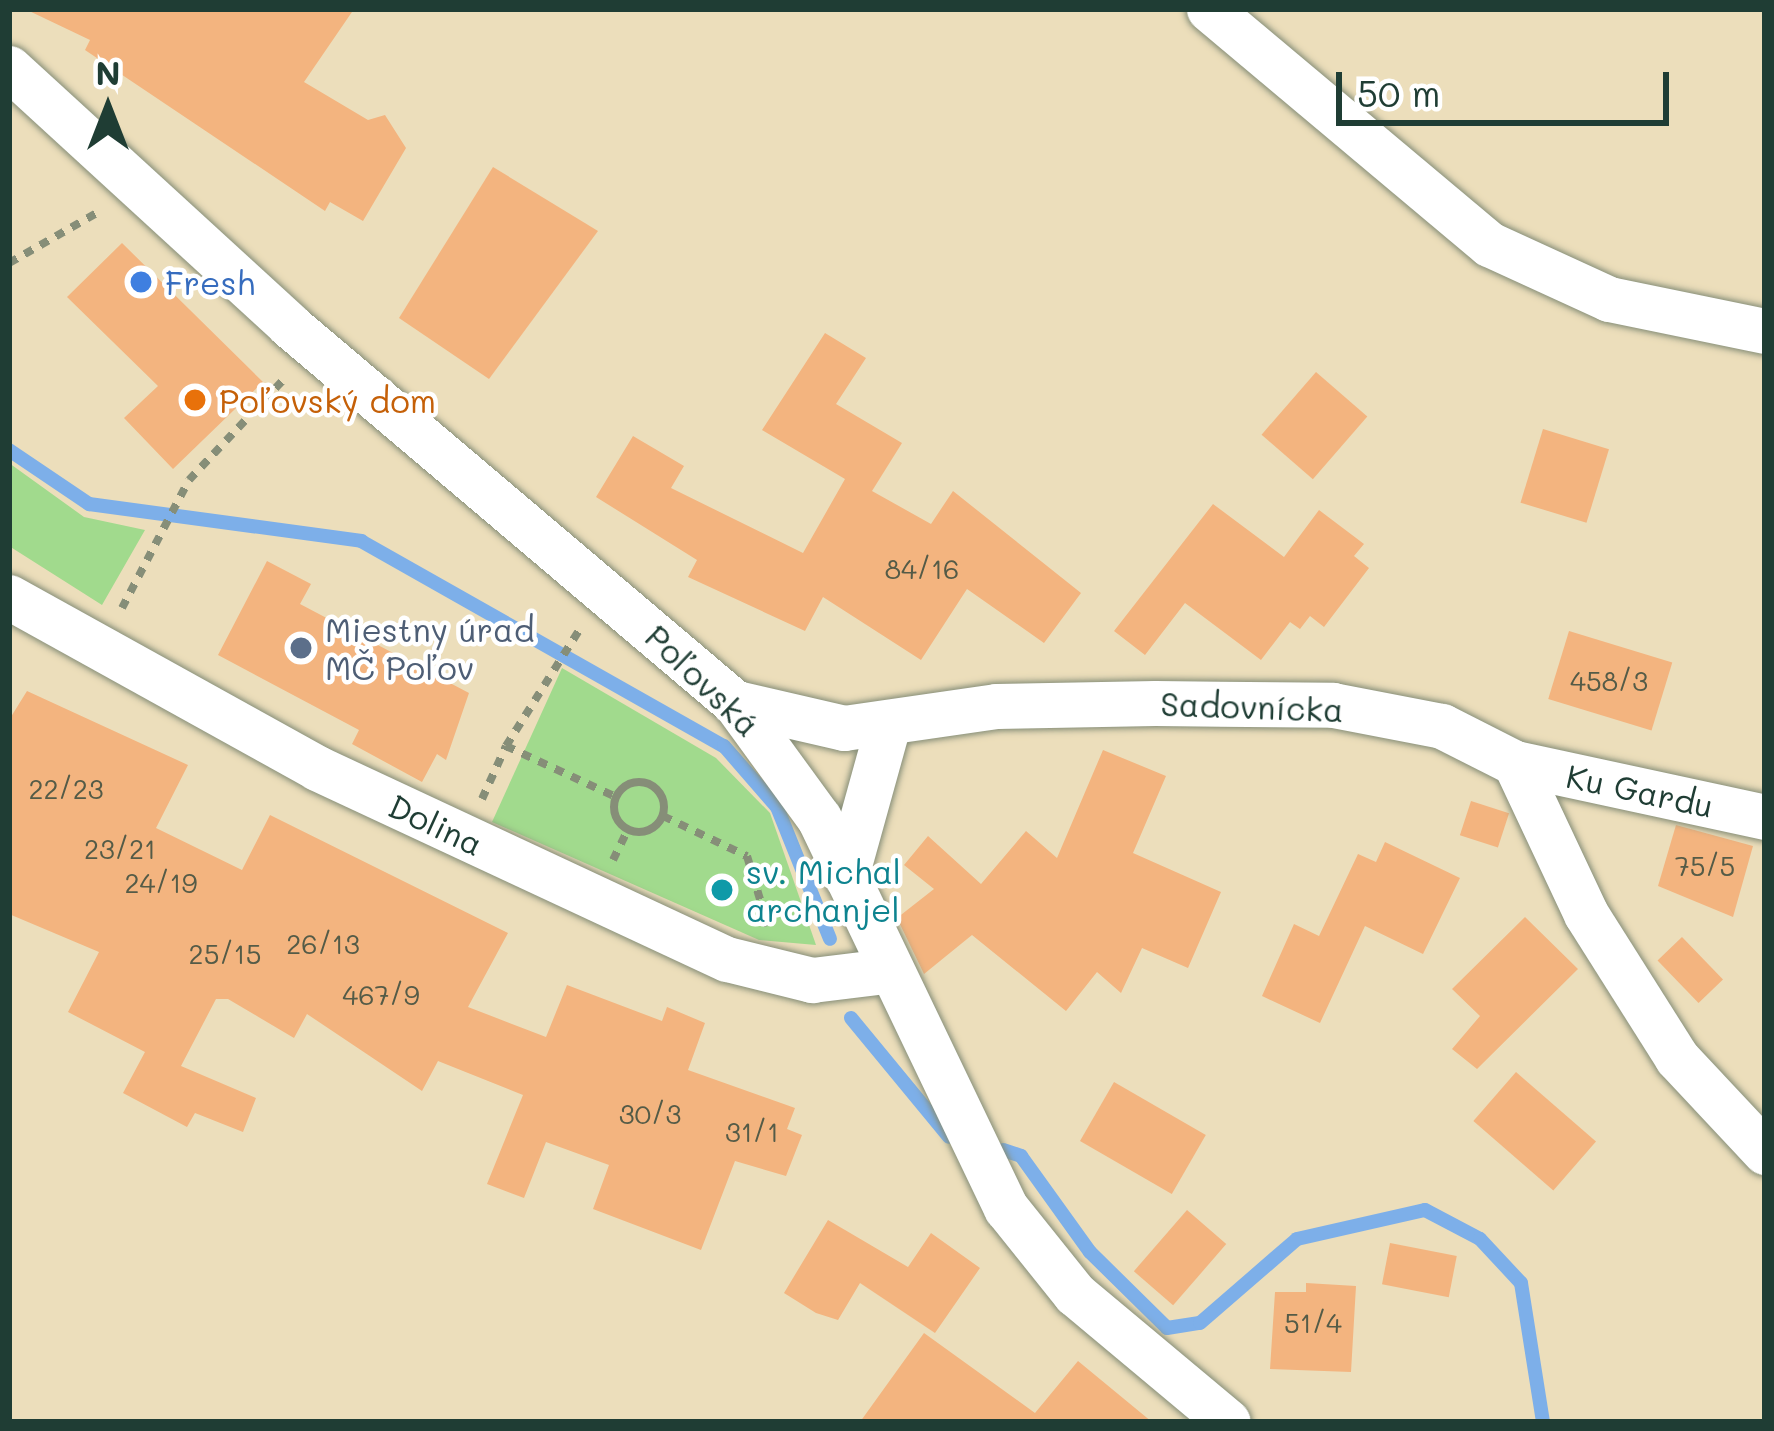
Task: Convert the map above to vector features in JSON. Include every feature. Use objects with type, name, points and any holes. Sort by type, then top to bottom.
[{"type":"street","points":[[1209,9],[1489,244],[1609,299],[1765,331]]},
{"type":"street","name":"Poľovská","points":[[9,68],[314,346],[735,703],[798,782],[846,876],[885,971],[968,1116],[989,1179],[1076,1294],[1228,1422]]},
{"type":"street","name":"Dolina","points":[[9,597],[464,837],[781,975],[847,981],[885,971]]},
{"type":"street","name":"Sadovnícka","points":[[735,703],[806,726],[886,728],[996,706],[1333,705],[1442,726],[1515,763]]},
{"type":"street","points":[[846,876],[886,728]]},
{"type":"street","points":[[1515,763],[1586,914],[1677,1058],[1765,1152]]},
{"type":"street","name":"Ku Gardu","points":[[1515,763],[1765,817]]},
{"type":"path","points":[[9,263],[141,188]]},
{"type":"path","points":[[101,649],[189,480],[314,346]]},
{"type":"path","points":[[134,548],[149,555]]},
{"type":"path","points":[[464,837],[506,746],[569,644]]},
{"type":"path","points":[[506,746],[616,797],[628,829],[663,815]]},
{"type":"path","points":[[616,797],[628,784],[652,785],[663,815],[747,856],[781,975]]},
{"type":"green space","points":[[9,463],[84,517],[145,530],[102,605],[9,546]]},
{"type":"green space","points":[[562,668],[716,758],[770,813],[816,945],[759,940],[492,822]]},
{"type":"building","points":[[25,9],[354,9],[304,82],[368,120],[385,115],[406,148],[363,221],[330,202],[325,211],[85,50],[90,40]]},
{"type":"building","points":[[493,167],[598,231],[489,379],[399,318]]},
{"type":"building","points":[[122,243],[263,382],[173,469],[124,418],[158,386],[67,297]]},
{"type":"building","points":[[825,333],[866,358],[836,404],[902,443],[872,491],[931,524],[953,491],[1081,593],[1044,643],[967,589],[921,660],[823,597],[805,631],[688,577],[697,560],[596,497],[633,436],[684,466],[671,488],[803,553],[845,479],[762,430]]},
{"type":"building","points":[[1316,372],[1367,417],[1313,479],[1262,435]]},
{"type":"building","points":[[1543,429],[1609,449],[1586,523],[1520,503]]},
{"type":"building","points":[[1213,504],[1284,557],[1319,510],[1364,544],[1354,556],[1369,568],[1324,627],[1310,616],[1300,629],[1290,622],[1261,660],[1185,603],[1145,655],[1114,631]]},
{"type":"building","points":[[267,561],[311,584],[300,604],[469,693],[446,760],[437,754],[422,782],[352,744],[359,730],[218,655]]},
{"type":"building","points":[[1569,631],[1672,663],[1652,730],[1548,699]]},
{"type":"building","points":[[27,691],[188,765],[156,828],[242,870],[270,815],[508,933],[468,1007],[546,1037],[567,985],[662,1021],[667,1007],[705,1023],[688,1070],[795,1108],[787,1129],[802,1135],[786,1176],[735,1161],[701,1250],[593,1209],[609,1165],[546,1142],[524,1198],[487,1184],[523,1095],[438,1061],[422,1091],[307,1014],[294,1038],[228,999],[216,999],[181,1066],[256,1098],[243,1132],[195,1113],[187,1127],[123,1093],[145,1052],[68,1012],[99,952],[9,914],[9,720]]},
{"type":"building","points":[[1103,750],[1166,776],[1133,853],[1221,892],[1188,968],[1142,948],[1121,993],[1097,972],[1066,1011],[972,935],[924,974],[897,918],[934,889],[904,865],[928,836],[981,884],[1026,831],[1057,858]]},
{"type":"building","points":[[1471,801],[1509,813],[1498,848],[1460,835]]},
{"type":"building","points":[[1676,825],[1753,846],[1733,917],[1658,886]]},
{"type":"building","points":[[1385,842],[1460,878],[1423,954],[1365,926],[1320,1023],[1262,996],[1294,924],[1319,936],[1358,854],[1376,862]]},
{"type":"building","points":[[1525,917],[1578,969],[1477,1069],[1452,1049],[1480,1016],[1452,989]]},
{"type":"building","points":[[1682,937],[1723,979],[1699,1003],[1658,961]]},
{"type":"building","points":[[1516,1072],[1596,1142],[1553,1191],[1473,1121]]},
{"type":"building","points":[[1114,1082],[1206,1135],[1172,1194],[1080,1141]]},
{"type":"building","points":[[1187,1210],[1226,1244],[1173,1305],[1134,1271]]},
{"type":"building","points":[[828,1220],[908,1267],[931,1233],[980,1268],[935,1333],[860,1283],[838,1320],[784,1293]]},
{"type":"building","points":[[1390,1243],[1457,1256],[1449,1297],[1382,1284]]},
{"type":"building","points":[[1306,1283],[1356,1286],[1351,1372],[1270,1369],[1275,1292],[1306,1292]]},
{"type":"building","points":[[924,1333],[1035,1413],[1078,1361],[1152,1422],[860,1422]]},
{"type":"waterway","points":[[9,450],[89,504],[361,541],[724,746],[777,807],[830,939]]},
{"type":"waterway","points":[[851,1018],[949,1137]]},
{"type":"waterway","points":[[1003,1150],[1021,1156],[1090,1252],[1167,1328],[1200,1323],[1297,1239],[1425,1210],[1480,1239],[1521,1283],[1543,1422]]},
{"type":"place","name":"Fresh","points":[[141,282]]},
{"type":"place","name":"Poľovský dom","points":[[195,400]]},
{"type":"place","name":"Miestny úrad MČ Poľov","points":[[301,648]]},
{"type":"place","name":"sv. Michal archanjel","points":[[722,890]]}]
